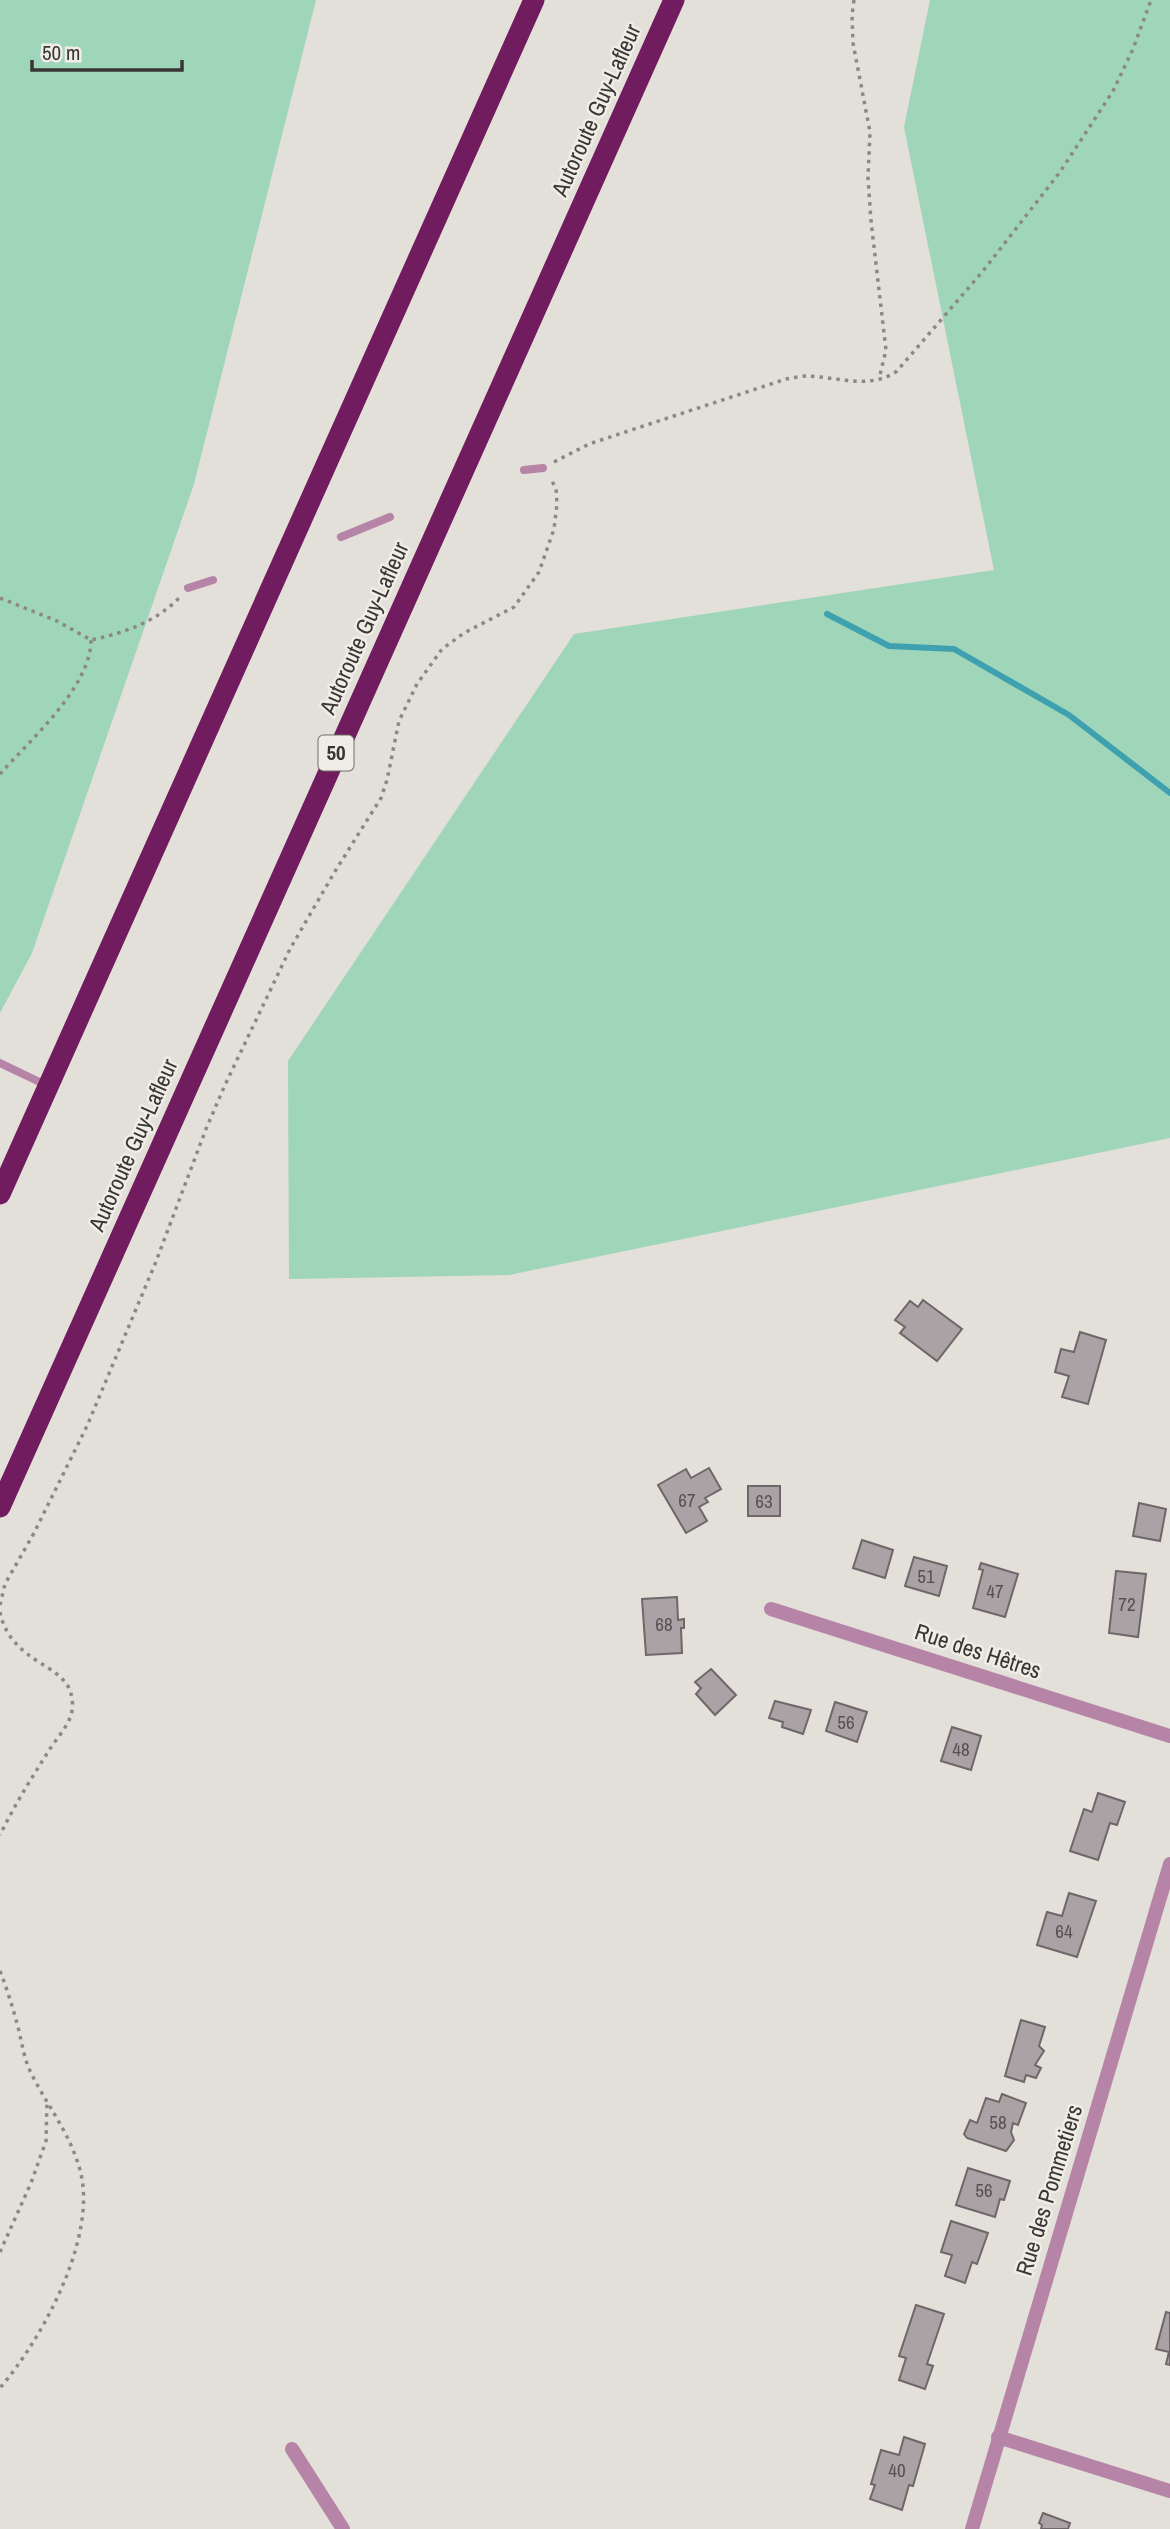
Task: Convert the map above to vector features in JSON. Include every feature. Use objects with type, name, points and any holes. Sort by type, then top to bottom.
[{"type":"highway","points":[[0,1194],[534,0]]},
{"type":"highway","name":"Autoroute Guy-Lafleur","points":[[0,1507],[674,0]]},
{"type":"street","name":"Rue des Hêtres","points":[[771,1609],[1170,1736]]},
{"type":"street","name":"Rue des Pommetiers","points":[[972,2529],[1170,1864]]},
{"type":"street","points":[[998,2437],[1170,2491]]},
{"type":"street","points":[[292,2449],[343,2529]]},
{"type":"lane","points":[[524,470],[543,468]]},
{"type":"lane","points":[[341,537],[390,517]]},
{"type":"lane","points":[[188,588],[213,580]]},
{"type":"lane","points":[[0,1063],[48,1086]]},
{"type":"path","points":[[854,0],[853,43],[870,132],[868,178],[871,221],[886,349],[879,379]]},
{"type":"path","points":[[0,1605],[5,1584],[57,1489],[87,1426],[164,1242],[205,1129],[225,1085],[290,949],[381,798],[398,721],[417,684],[442,649],[464,633],[514,607],[539,572],[551,541],[557,505],[556,488],[543,468],[589,444],[786,379],[804,376],[864,381],[890,376],[908,359],[1042,198],[1112,91],[1138,36],[1151,0]]},
{"type":"path","points":[[0,598],[57,621],[91,640],[122,633],[151,620],[188,588]]},
{"type":"path","points":[[0,774],[63,703],[78,682],[91,650],[91,640]]},
{"type":"path","points":[[0,1612],[2,1624],[9,1637],[67,1684],[72,1703],[67,1723],[0,1835]]},
{"type":"path","points":[[0,1971],[24,2056],[64,2129],[81,2173],[84,2193],[78,2238],[59,2293],[33,2344],[0,2388]]},
{"type":"path","points":[[0,2252],[31,2183],[46,2141],[47,2100]]},
{"type":"green space","points":[[0,0],[316,0],[194,484],[32,953],[0,1013]]},
{"type":"green space","points":[[930,0],[1170,0],[1170,1138],[509,1275],[289,1279],[288,1061],[574,634],[994,570],[904,127]]},
{"type":"building","points":[[923,1300],[962,1329],[937,1361],[900,1333],[905,1327],[895,1320],[910,1301],[918,1307]]},
{"type":"building","points":[[1080,1332],[1106,1340],[1088,1404],[1062,1397],[1069,1376],[1055,1372],[1061,1349],[1074,1352]]},
{"type":"building","points":[[709,1468],[721,1489],[705,1498],[708,1502],[699,1507],[707,1521],[686,1533],[658,1485],[686,1469],[691,1478]]},
{"type":"building","points":[[748,1486],[780,1486],[780,1516],[748,1516]]},
{"type":"building","points":[[1139,1503],[1166,1509],[1160,1541],[1133,1536]]},
{"type":"building","points":[[862,1540],[893,1550],[885,1578],[853,1568]]},
{"type":"building","points":[[914,1557],[947,1566],[939,1596],[905,1586]]},
{"type":"building","points":[[981,1563],[1018,1574],[1005,1617],[973,1608],[983,1570],[979,1569]]},
{"type":"building","points":[[1116,1571],[1146,1574],[1138,1637],[1109,1633]]},
{"type":"building","points":[[677,1597],[678,1620],[684,1619],[684,1628],[681,1628],[682,1653],[646,1655],[642,1599]]},
{"type":"building","points":[[711,1669],[736,1695],[715,1715],[696,1694],[701,1688],[695,1682]]},
{"type":"building","points":[[775,1701],[811,1710],[803,1734],[782,1727],[783,1722],[769,1718]]},
{"type":"building","points":[[835,1702],[867,1712],[857,1742],[826,1731]]},
{"type":"building","points":[[952,1727],[981,1736],[971,1770],[941,1761]]},
{"type":"building","points":[[1098,1793],[1125,1802],[1117,1825],[1110,1823],[1098,1860],[1070,1851],[1084,1809],[1092,1812]]},
{"type":"building","points":[[1069,1893],[1096,1901],[1077,1957],[1037,1945],[1047,1912],[1062,1916]]},
{"type":"building","points":[[1021,2020],[1045,2027],[1039,2046],[1044,2051],[1035,2065],[1041,2068],[1036,2078],[1026,2075],[1024,2082],[1005,2076]]},
{"type":"building","points":[[1002,2094],[1026,2103],[1018,2125],[1013,2123],[1011,2132],[1014,2140],[1006,2151],[967,2138],[964,2134],[970,2120],[977,2123],[986,2098],[999,2102]]},
{"type":"building","points":[[968,2168],[1010,2181],[1004,2200],[1000,2199],[995,2217],[956,2205]]},
{"type":"building","points":[[951,2221],[988,2233],[977,2264],[972,2262],[965,2283],[945,2276],[952,2255],[941,2252]]},
{"type":"building","points":[[916,2305],[944,2314],[927,2364],[933,2366],[925,2389],[899,2380],[906,2358],[899,2356]]},
{"type":"building","points":[[1166,2312],[1170,2313],[1170,2365],[1166,2364],[1169,2352],[1156,2349]]},
{"type":"building","points":[[904,2437],[925,2444],[913,2486],[909,2485],[902,2510],[870,2499],[875,2485],[871,2484],[881,2450],[899,2455]]},
{"type":"building","points":[[1043,2513],[1070,2523],[1068,2529],[1041,2529],[1042,2525],[1039,2523]]},
{"type":"waterway","points":[[827,614],[889,646],[954,649],[1069,715],[1170,793]]}]
